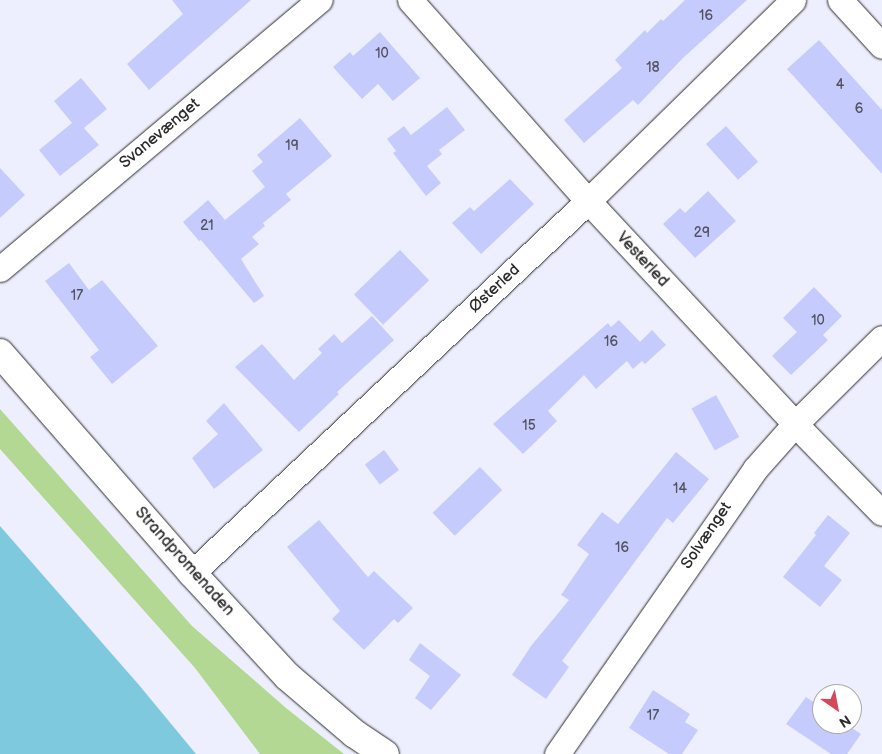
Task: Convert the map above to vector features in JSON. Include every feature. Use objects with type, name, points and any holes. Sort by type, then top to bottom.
[{"type":"street","name":"Svanevænget","points":[[0,269],[320,0]]},
{"type":"street","name":"Vesterled","points":[[410,0],[588,201],[795,424],[882,513]]},
{"type":"street","name":"Østerled","points":[[192,573],[588,201],[794,0]]},
{"type":"street","points":[[840,0],[882,46]]},
{"type":"street","name":"Solvænget","points":[[557,754],[755,469],[795,424],[882,338]]},
{"type":"street","name":"Strandpromenaden","points":[[0,353],[192,573],[287,676],[355,734],[385,754]]},
{"type":"green space","points":[[0,409],[192,626],[286,708],[344,754],[260,754],[195,668],[0,449]]},
{"type":"water","points":[[0,526],[139,685],[196,754],[0,754]]},
{"type":"building","points":[[172,0],[251,0],[149,90],[127,64],[183,14]]},
{"type":"building","points":[[685,0],[747,0],[683,58],[638,105],[633,100],[584,143],[564,120],[622,68],[615,60],[645,30],[647,33]]},
{"type":"building","points":[[380,32],[420,78],[393,101],[378,84],[362,99],[333,67],[350,52],[353,56]]},
{"type":"building","points":[[819,40],[882,110],[882,174],[787,69]]},
{"type":"building","points":[[81,78],[107,109],[84,128],[99,145],[60,176],[39,150],[72,123],[54,101]]},
{"type":"building","points":[[447,107],[465,130],[439,150],[442,154],[427,166],[441,183],[426,196],[393,153],[396,151],[387,139],[404,126],[411,135]]},
{"type":"building","points":[[300,118],[332,156],[286,194],[291,200],[263,223],[265,226],[252,237],[259,244],[241,259],[264,296],[254,303],[201,240],[199,241],[183,222],[208,200],[225,220],[265,187],[252,171],[263,162],[257,155]]},
{"type":"building","points":[[726,126],[758,162],[738,180],[706,144]]},
{"type":"building","points":[[0,168],[25,195],[0,218]]},
{"type":"building","points":[[510,179],[534,204],[481,254],[452,223],[470,207],[474,211]]},
{"type":"building","points":[[708,191],[736,221],[695,258],[663,224],[680,208],[685,213]]},
{"type":"building","points":[[400,250],[429,280],[383,325],[354,294]]},
{"type":"building","points":[[69,263],[89,290],[102,280],[158,346],[112,384],[90,357],[99,350],[45,281]]},
{"type":"building","points":[[814,287],[842,316],[823,335],[828,340],[791,375],[772,356],[797,332],[783,318]]},
{"type":"building","points":[[372,316],[394,340],[337,392],[339,394],[299,432],[235,367],[262,344],[294,380],[322,353],[318,349],[334,334],[342,343]]},
{"type":"building","points":[[619,320],[640,342],[652,330],[666,345],[645,364],[642,361],[633,369],[627,361],[596,389],[584,375],[548,411],[557,421],[523,454],[493,424],[608,323],[611,327]]},
{"type":"building","points":[[716,395],[739,437],[715,451],[692,409]]},
{"type":"building","points":[[224,403],[263,450],[214,489],[192,458],[218,434],[206,421]]},
{"type":"building","points":[[384,450],[399,470],[380,484],[365,464]]},
{"type":"building","points":[[676,452],[709,479],[673,523],[667,518],[562,661],[569,667],[546,699],[512,675],[531,646],[569,600],[561,595],[589,554],[577,545],[602,512],[618,524]]},
{"type":"building","points":[[480,467],[502,490],[455,536],[433,513]]},
{"type":"building","points":[[828,515],[850,533],[824,566],[842,580],[820,607],[783,577],[816,535],[814,533]]},
{"type":"building","points":[[319,520],[368,577],[374,571],[413,608],[398,623],[394,619],[364,650],[332,619],[340,611],[287,547]]},
{"type":"building","points":[[420,643],[461,675],[431,710],[415,698],[430,676],[409,660]]},
{"type":"building","points":[[653,690],[690,714],[685,722],[698,730],[682,754],[669,754],[629,728]]},
{"type":"building","points":[[806,697],[812,701],[812,734],[861,734],[847,754],[831,754],[786,724]]}]
